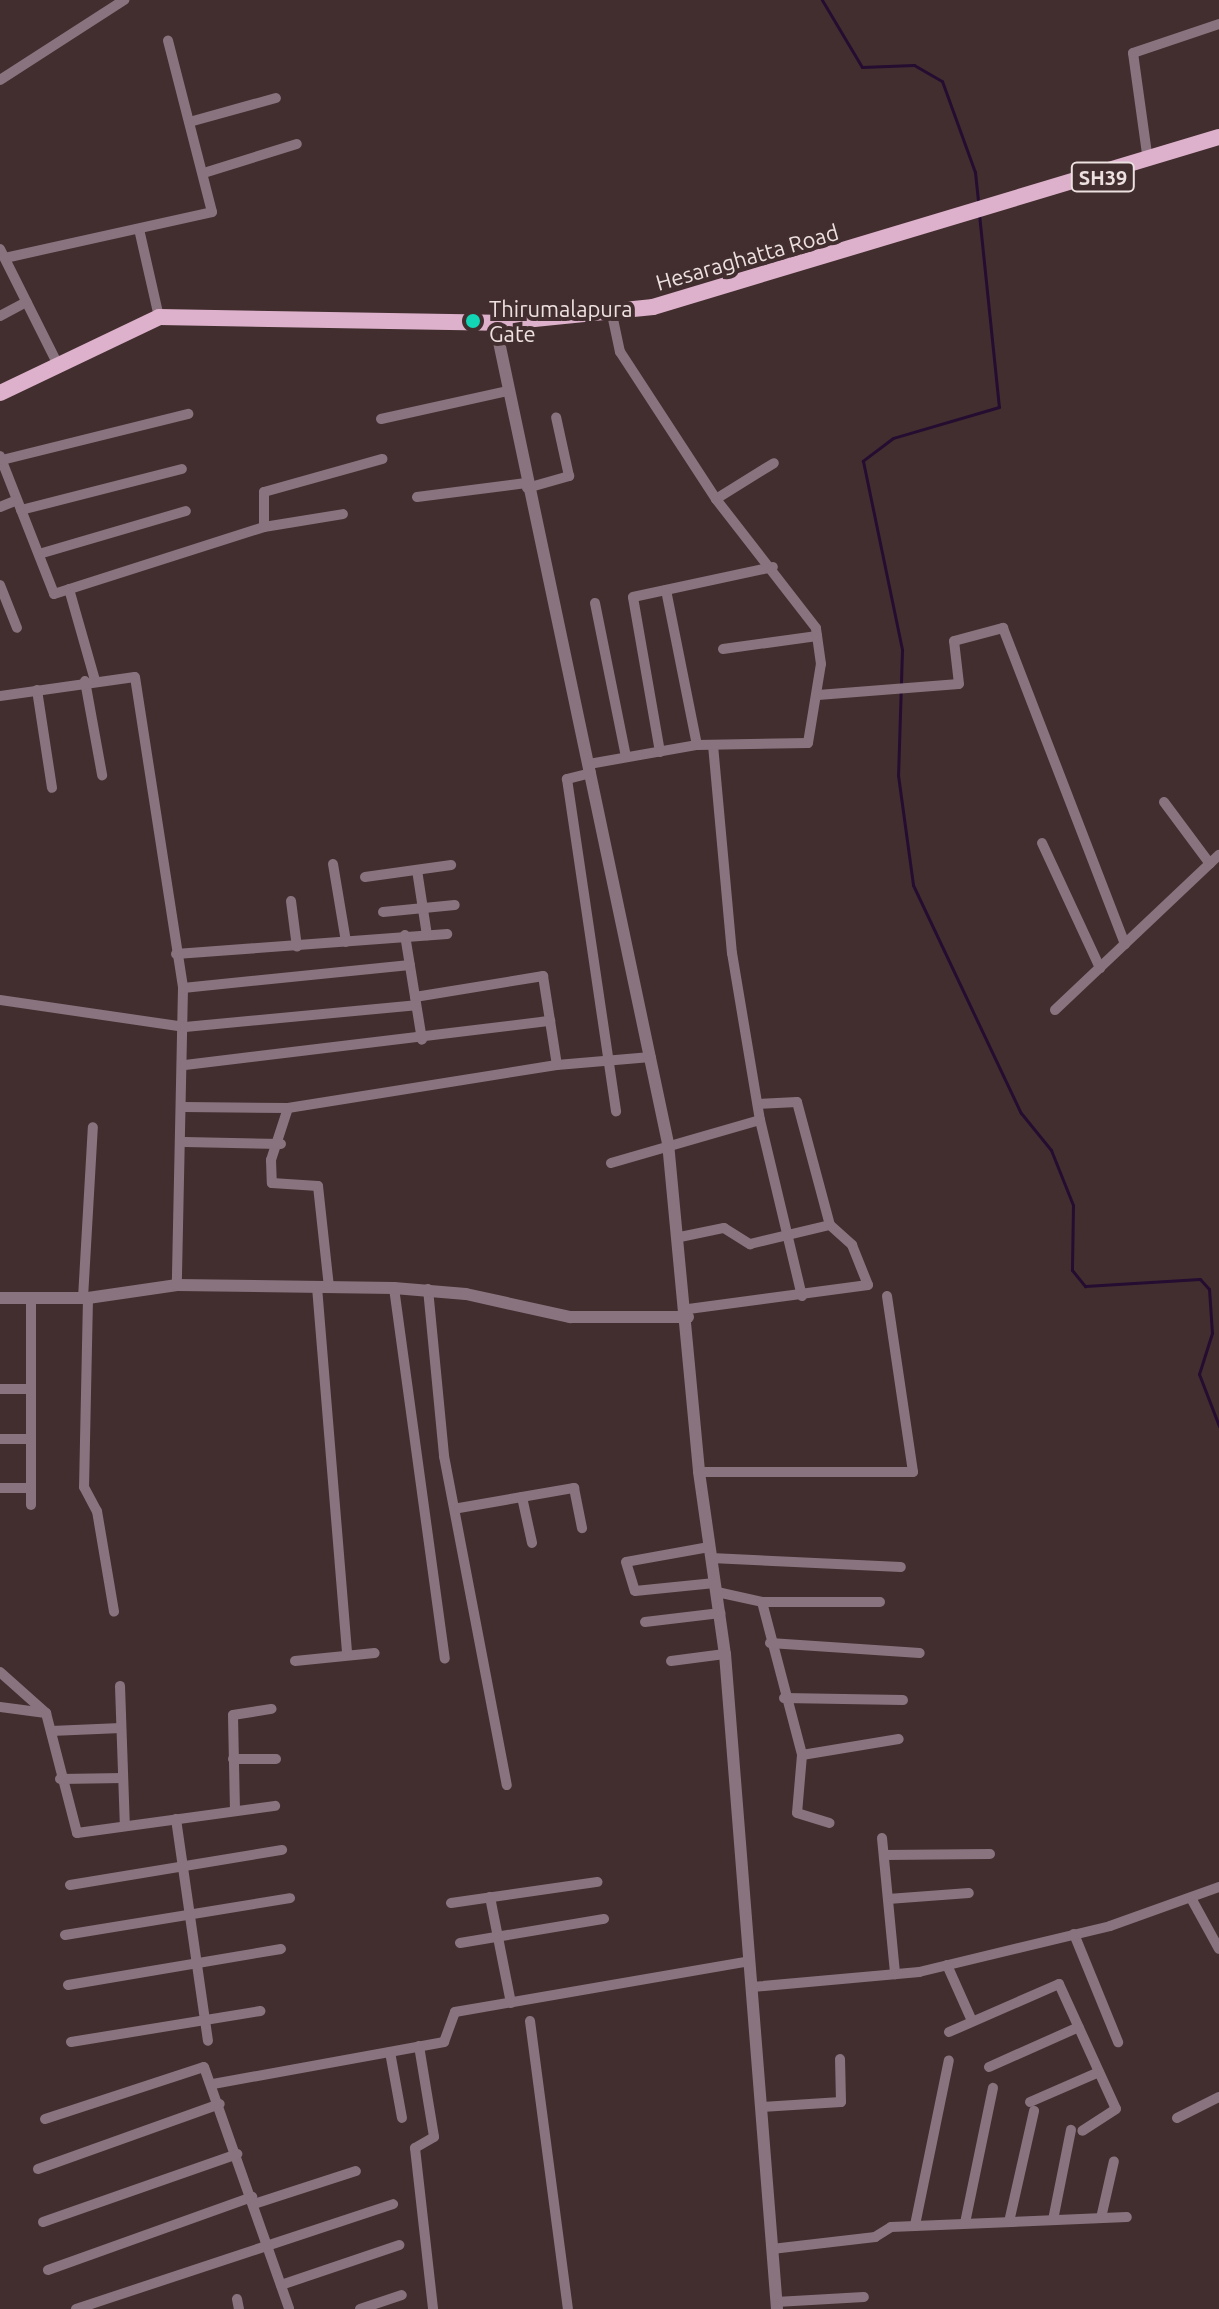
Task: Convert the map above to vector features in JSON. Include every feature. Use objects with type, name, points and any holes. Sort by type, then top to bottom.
[{"type":"main road","name":"Hesaraghatta Road","points":[[0,393],[57,363],[159,317],[495,323],[612,315],[979,214],[1149,163],[1219,137]]},
{"type":"street","points":[[0,80],[124,0]]},
{"type":"street","points":[[1149,163],[1133,53],[1219,24]]},
{"type":"street","points":[[57,363],[2,254],[212,212],[207,172],[168,41]]},
{"type":"street","points":[[193,121],[276,98]]},
{"type":"street","points":[[207,172],[297,144]]},
{"type":"street","points":[[139,229],[159,317]]},
{"type":"street","points":[[0,316],[26,302]]},
{"type":"street","points":[[612,315],[620,352],[716,499],[773,567],[817,636],[818,695],[808,743],[697,745],[626,757],[567,779],[612,1060],[616,1111]]},
{"type":"street","points":[[495,323],[668,1143],[680,1237],[699,1472],[725,1654],[776,2306],[864,2297]]},
{"type":"street","points":[[381,419],[507,391]]},
{"type":"street","points":[[188,414],[1,458],[54,594],[264,527],[343,514]]},
{"type":"street","points":[[417,497],[527,486],[569,476],[556,417]]},
{"type":"street","points":[[264,527],[264,492],[382,459]]},
{"type":"street","points":[[716,499],[774,463]]},
{"type":"street","points":[[0,507],[182,469]]},
{"type":"street","points":[[39,554],[186,511]]},
{"type":"street","points":[[660,752],[633,597],[773,567]]},
{"type":"street","points":[[0,585],[17,628]]},
{"type":"street","points":[[69,589],[90,680],[102,775]]},
{"type":"street","points":[[666,590],[697,745]]},
{"type":"street","points":[[595,603],[626,757]]},
{"type":"street","points":[[818,695],[959,684],[954,641],[962,636],[1003,628],[1010,635],[1042,738],[1125,944]]},
{"type":"street","points":[[723,649],[817,636]]},
{"type":"street","points":[[0,696],[90,680],[135,677],[183,988],[185,1142],[177,1285]]},
{"type":"street","points":[[37,690],[52,788]]},
{"type":"street","points":[[713,745],[732,953],[760,1120],[802,1296]]},
{"type":"street","points":[[1164,802],[1210,864]]},
{"type":"street","points":[[1042,843],[1100,968]]},
{"type":"street","points":[[1055,1010],[1219,855]]},
{"type":"street","points":[[333,864],[346,942]]},
{"type":"street","points":[[365,877],[451,865]]},
{"type":"street","points":[[417,870],[427,935]]},
{"type":"street","points":[[291,901],[297,947]]},
{"type":"street","points":[[383,912],[455,905]]},
{"type":"street","points":[[176,954],[447,934]]},
{"type":"street","points":[[405,935],[422,1040]]},
{"type":"street","points":[[183,988],[410,965]]},
{"type":"street","points":[[0,1000],[185,1027],[415,1001],[543,976],[557,1065]]},
{"type":"street","points":[[185,1065],[422,1040],[550,1021]]},
{"type":"street","points":[[184,1107],[288,1108],[557,1065],[651,1057]]},
{"type":"street","points":[[0,1298],[86,1298],[177,1285],[428,1289],[570,1317],[687,1313],[868,1285],[852,1245],[830,1225],[797,1102],[758,1104]]},
{"type":"street","points":[[288,1108],[281,1144],[271,1160],[272,1183],[318,1186],[347,1655]]},
{"type":"street","points":[[611,1163],[668,1143],[760,1120]]},
{"type":"street","points":[[93,1127],[86,1298],[84,1487],[97,1511],[114,1612]]},
{"type":"street","points":[[185,1142],[281,1144]]},
{"type":"street","points":[[680,1237],[724,1228],[750,1244],[830,1225]]},
{"type":"street","points":[[394,1288],[445,1659]]},
{"type":"street","points":[[428,1289],[444,1456],[459,1508],[507,1785]]},
{"type":"street","points":[[699,1472],[913,1472],[887,1296]]},
{"type":"street","points":[[31,1300],[31,1505]]},
{"type":"street","points":[[0,1389],[31,1389]]},
{"type":"street","points":[[0,1439],[31,1439]]},
{"type":"street","points":[[0,1488],[31,1488]]},
{"type":"street","points":[[459,1508],[574,1488],[582,1528]]},
{"type":"street","points":[[522,1497],[532,1543]]},
{"type":"street","points":[[880,1602],[762,1602],[716,1587],[635,1591],[626,1562],[710,1552],[901,1567]]},
{"type":"street","points":[[762,1602],[784,1698],[802,1755],[797,1813],[830,1823]]},
{"type":"street","points":[[645,1622],[720,1613]]},
{"type":"street","points":[[770,1643],[920,1653]]},
{"type":"street","points":[[295,1661],[375,1653]]},
{"type":"street","points":[[671,1661],[725,1654]]},
{"type":"street","points":[[0,1672],[46,1713],[60,1779],[77,1833],[275,1806]]},
{"type":"street","points":[[120,1686],[125,1826]]},
{"type":"street","points":[[784,1698],[903,1700]]},
{"type":"street","points":[[0,1707],[46,1713]]},
{"type":"street","points":[[235,1811],[233,1715],[272,1709]]},
{"type":"street","points":[[51,1731],[121,1728]]},
{"type":"street","points":[[802,1755],[899,1739]]},
{"type":"street","points":[[233,1759],[276,1759]]},
{"type":"street","points":[[60,1779],[123,1778]]},
{"type":"street","points":[[176,1819],[208,2041]]},
{"type":"street","points":[[882,1838],[895,1974]]},
{"type":"street","points":[[70,1885],[282,1850]]},
{"type":"street","points":[[884,1855],[990,1854]]},
{"type":"street","points":[[451,1903],[597,1882]]},
{"type":"street","points":[[752,1987],[895,1974],[947,1965],[1074,1934],[1219,1887]]},
{"type":"street","points":[[888,1899],[969,1893]]},
{"type":"street","points":[[490,1897],[511,2003]]},
{"type":"street","points":[[65,1935],[290,1898]]},
{"type":"street","points":[[1191,1898],[1219,1949]]},
{"type":"street","points":[[460,1943],[604,1919]]},
{"type":"street","points":[[1074,1934],[1118,2042]]},
{"type":"street","points":[[68,1985],[281,1949]]},
{"type":"street","points":[[213,2084],[448,2039],[451,2013],[750,1961]]},
{"type":"street","points":[[947,1965],[972,2021]]},
{"type":"street","points":[[949,2032],[1059,1984],[1116,2112],[1077,2130],[1053,2220]]},
{"type":"street","points":[[71,2042],[260,2011]]},
{"type":"street","points":[[530,2021],[568,2309]]},
{"type":"street","points":[[989,2067],[1079,2027]]},
{"type":"street","points":[[419,2046],[434,2137],[415,2148],[433,2309]]},
{"type":"street","points":[[390,2052],[402,2118]]},
{"type":"street","points":[[761,2107],[841,2102],[840,2059]]},
{"type":"street","points":[[915,2225],[949,2060]]},
{"type":"street","points":[[45,2119],[200,2067],[213,2084],[289,2309]]},
{"type":"street","points":[[1009,2222],[1032,2106],[1099,2072]]},
{"type":"street","points":[[965,2223],[993,2088]]},
{"type":"street","points":[[1177,2118],[1219,2097]]},
{"type":"street","points":[[38,2169],[220,2104]]},
{"type":"street","points":[[43,2222],[237,2154]]},
{"type":"street","points":[[1101,2218],[1114,2161]]},
{"type":"street","points":[[48,2270],[253,2201],[356,2171]]},
{"type":"street","points":[[76,2309],[393,2204]]},
{"type":"street","points":[[772,2249],[915,2225],[1127,2217]]},
{"type":"street","points":[[281,2285],[399,2245]]},
{"type":"street","points":[[360,2309],[402,2295]]},
{"type":"waterway","points":[[822,0],[862,67],[914,65],[942,81],[975,172],[978,202]]},
{"type":"waterway","points":[[979,214],[999,407],[893,438],[863,461],[902,650],[898,775],[913,885],[1021,1113],[1051,1150],[1073,1205],[1072,1270],[1085,1286],[1200,1279],[1209,1289],[1212,1333],[1199,1374],[1219,1426]]},
{"type":"place","name":"Thirumalapura Gate","points":[[473,321]]}]
